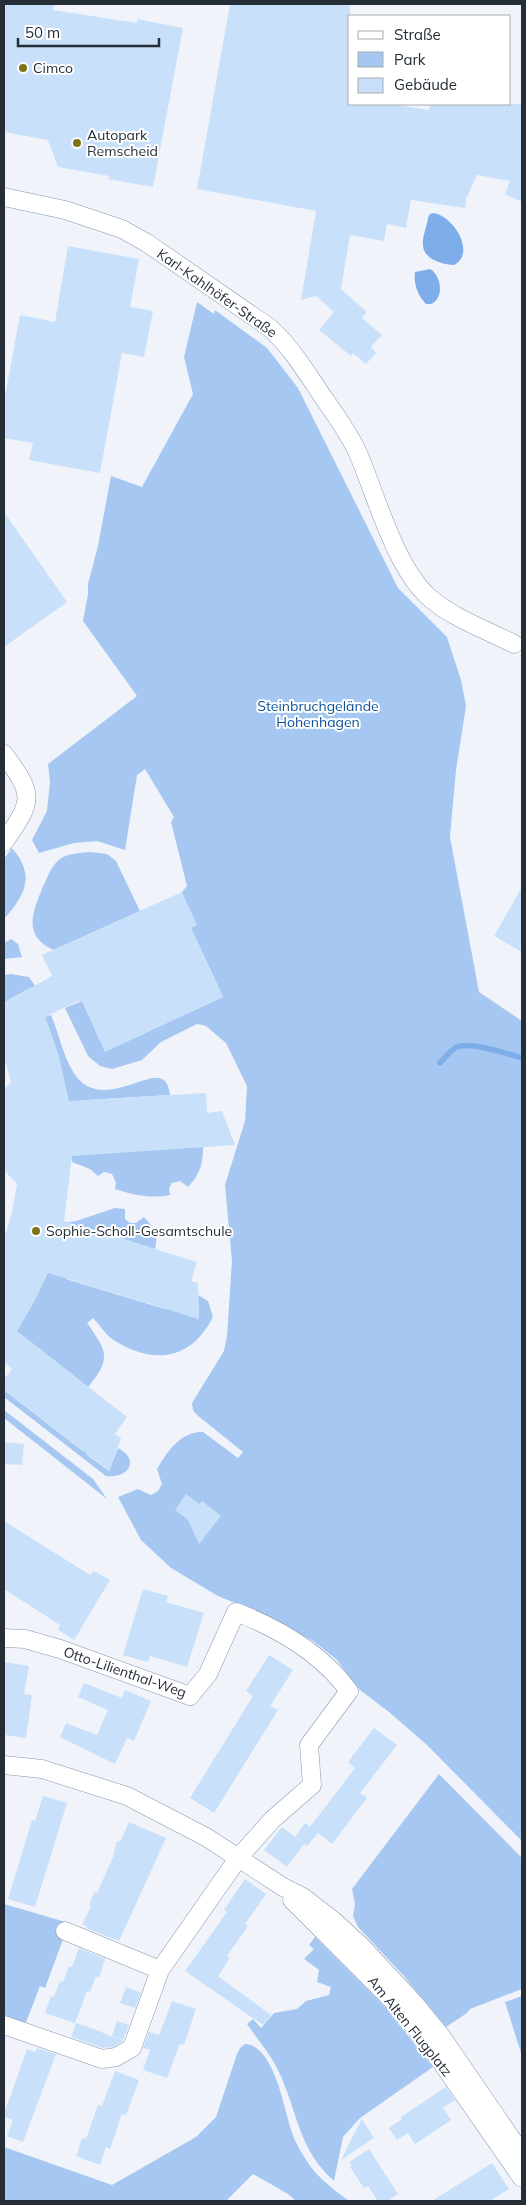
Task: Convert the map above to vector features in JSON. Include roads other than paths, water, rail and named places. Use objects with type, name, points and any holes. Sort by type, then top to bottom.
[{"type":"street","name":"Karl-Kahlhöfer-Straße","points":[[4,198],[65,210],[122,229],[147,243],[270,328],[287,343],[356,449],[396,548],[412,578],[430,599],[450,613],[514,644]]},
{"type":"street","points":[[4,754],[23,780],[28,796],[26,806],[4,842]]},
{"type":"street","name":"Otto-Lilienthal-Weg","points":[[4,1638],[25,1640],[60,1649],[190,1696],[208,1674],[236,1612],[259,1620],[305,1646],[334,1671],[349,1690],[309,1745],[312,1785],[273,1819],[239,1857]]},
{"type":"street","name":"Am Alten Flugplatz","points":[[4,1765],[42,1769],[127,1796],[173,1818],[239,1857],[283,1887],[303,1897],[334,1921],[390,1976],[441,2036],[522,2154]]},
{"type":"street","points":[[4,2025],[102,2059],[116,2058],[132,2048],[160,1970],[239,1857]]},
{"type":"street","name":"Am Alten Flugplatz","points":[[283,1887],[297,1906],[360,1966],[396,2004],[433,2050],[522,2178]]},
{"type":"street","points":[[65,1931],[160,1970]]},
{"type":"waterway","points":[[440,1063],[452,1050],[463,1046],[480,1047],[522,1058]]},
{"type":"place","name":"Cimco","points":[[23,68]]},
{"type":"place","name":"Autopark Remscheid","points":[[77,143]]},
{"type":"place","name":"Sophie-Scholl-Gesamtschule","points":[[36,1231]]},
{"type":"park label","name":"Steinbruchgelände Hohenhagen","points":[[318,714]]}]
